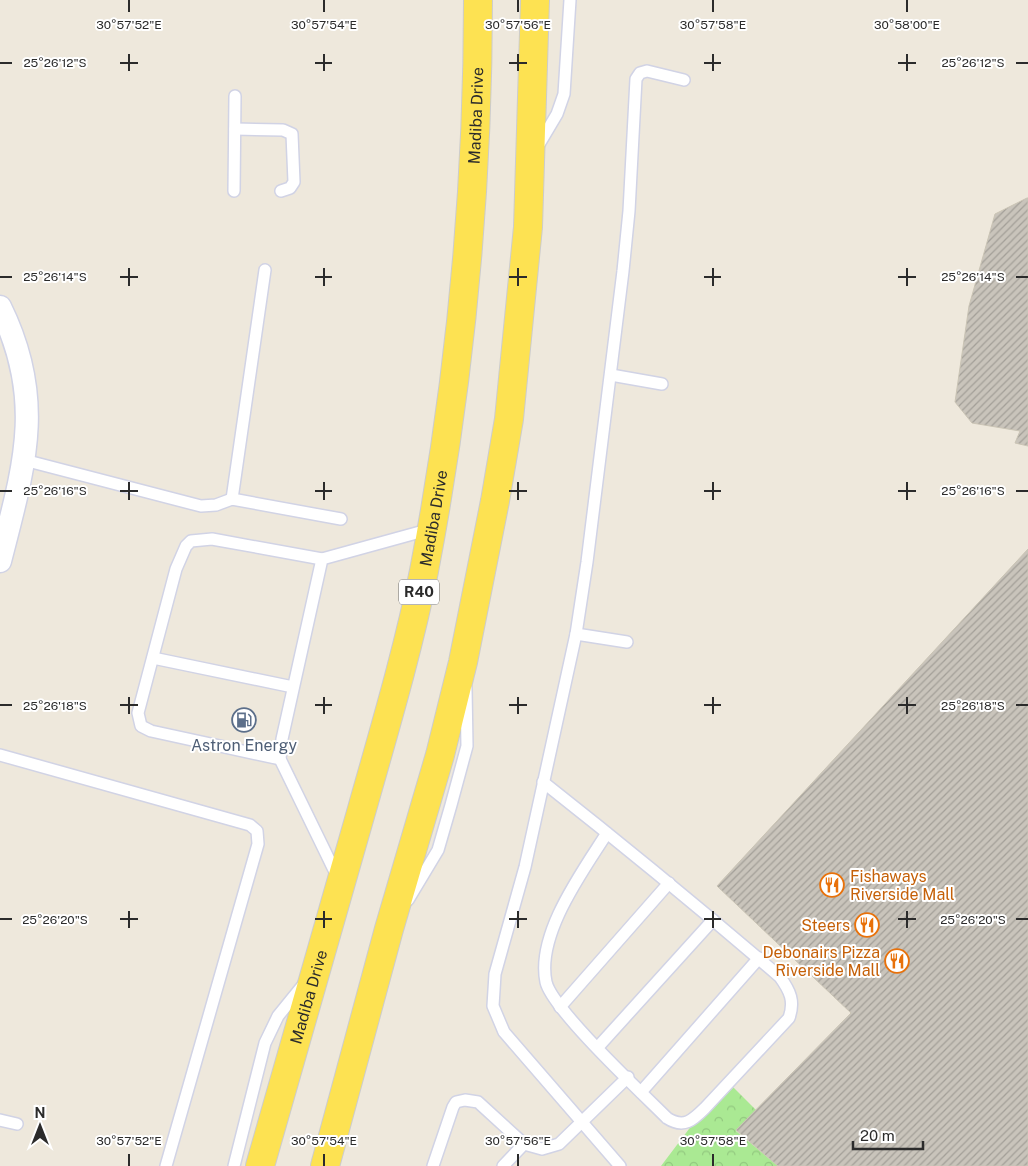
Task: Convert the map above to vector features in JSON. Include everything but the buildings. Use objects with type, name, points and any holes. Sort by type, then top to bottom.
[{"type":"main road","name":"Madiba Drive","points":[[260,1166],[402,660],[423,574],[447,432],[465,288],[478,92],[478,0]]},
{"type":"main road","points":[[325,1166],[389,929],[440,755],[463,662],[509,420],[528,227],[535,0]]},
{"type":"street","points":[[0,307],[19,355],[28,412],[24,460],[7,515],[0,561]]},
{"type":"lane","points":[[531,158],[557,114],[564,94],[570,0]]},
{"type":"lane","points":[[620,1166],[504,1032],[493,1006],[495,974],[525,868],[576,634],[611,375],[629,211],[636,79],[640,73],[646,71],[684,80]]},
{"type":"lane","points":[[234,191],[236,96]]},
{"type":"lane","points":[[235,129],[283,130],[292,134],[294,182],[290,188],[281,191]]},
{"type":"lane","points":[[232,499],[265,270]]},
{"type":"lane","points":[[611,375],[662,384]]},
{"type":"lane","points":[[24,460],[201,506],[216,506],[232,499],[341,519]]},
{"type":"lane","points":[[280,759],[151,731],[142,727],[138,713],[182,553],[191,541],[218,539],[322,559],[431,529]]},
{"type":"lane","points":[[322,559],[282,739],[280,759],[340,884]]},
{"type":"lane","points":[[576,634],[627,642]]},
{"type":"lane","points":[[153,658],[293,687]]},
{"type":"lane","points":[[0,755],[250,825],[257,831],[258,844],[166,1166]]},
{"type":"lane","points":[[543,782],[607,833],[669,883],[780,977],[788,988],[792,1008],[789,1018],[692,1121],[684,1124],[674,1123],[641,1092],[560,1007],[546,982],[546,960],[550,938],[568,897],[607,833]]},
{"type":"lane","points":[[560,1007],[669,883]]},
{"type":"lane","points":[[598,1047],[713,920]]},
{"type":"lane","points":[[641,1092],[758,958]]},
{"type":"lane","points":[[234,1166],[265,1042],[278,1016],[315,971]]},
{"type":"lane","points":[[433,1166],[453,1106],[460,1101],[478,1102],[524,1144],[536,1149],[556,1146],[628,1077]]},
{"type":"lane","points":[[0,1120],[17,1124]]},
{"type":"lane","points":[[503,1166],[524,1144]]},
{"type":"green space","points":[[726,1080],[756,1110],[736,1131],[778,1166],[661,1166]]},
{"type":"place","name":"Astron Energy","points":[[244,720]]},
{"type":"place","name":"Fishaways Riverside Mall","points":[[832,885]]},
{"type":"place","name":"Steers","points":[[867,925]]},
{"type":"place","name":"Debonairs Pizza Riverside Mall","points":[[897,961]]}]
